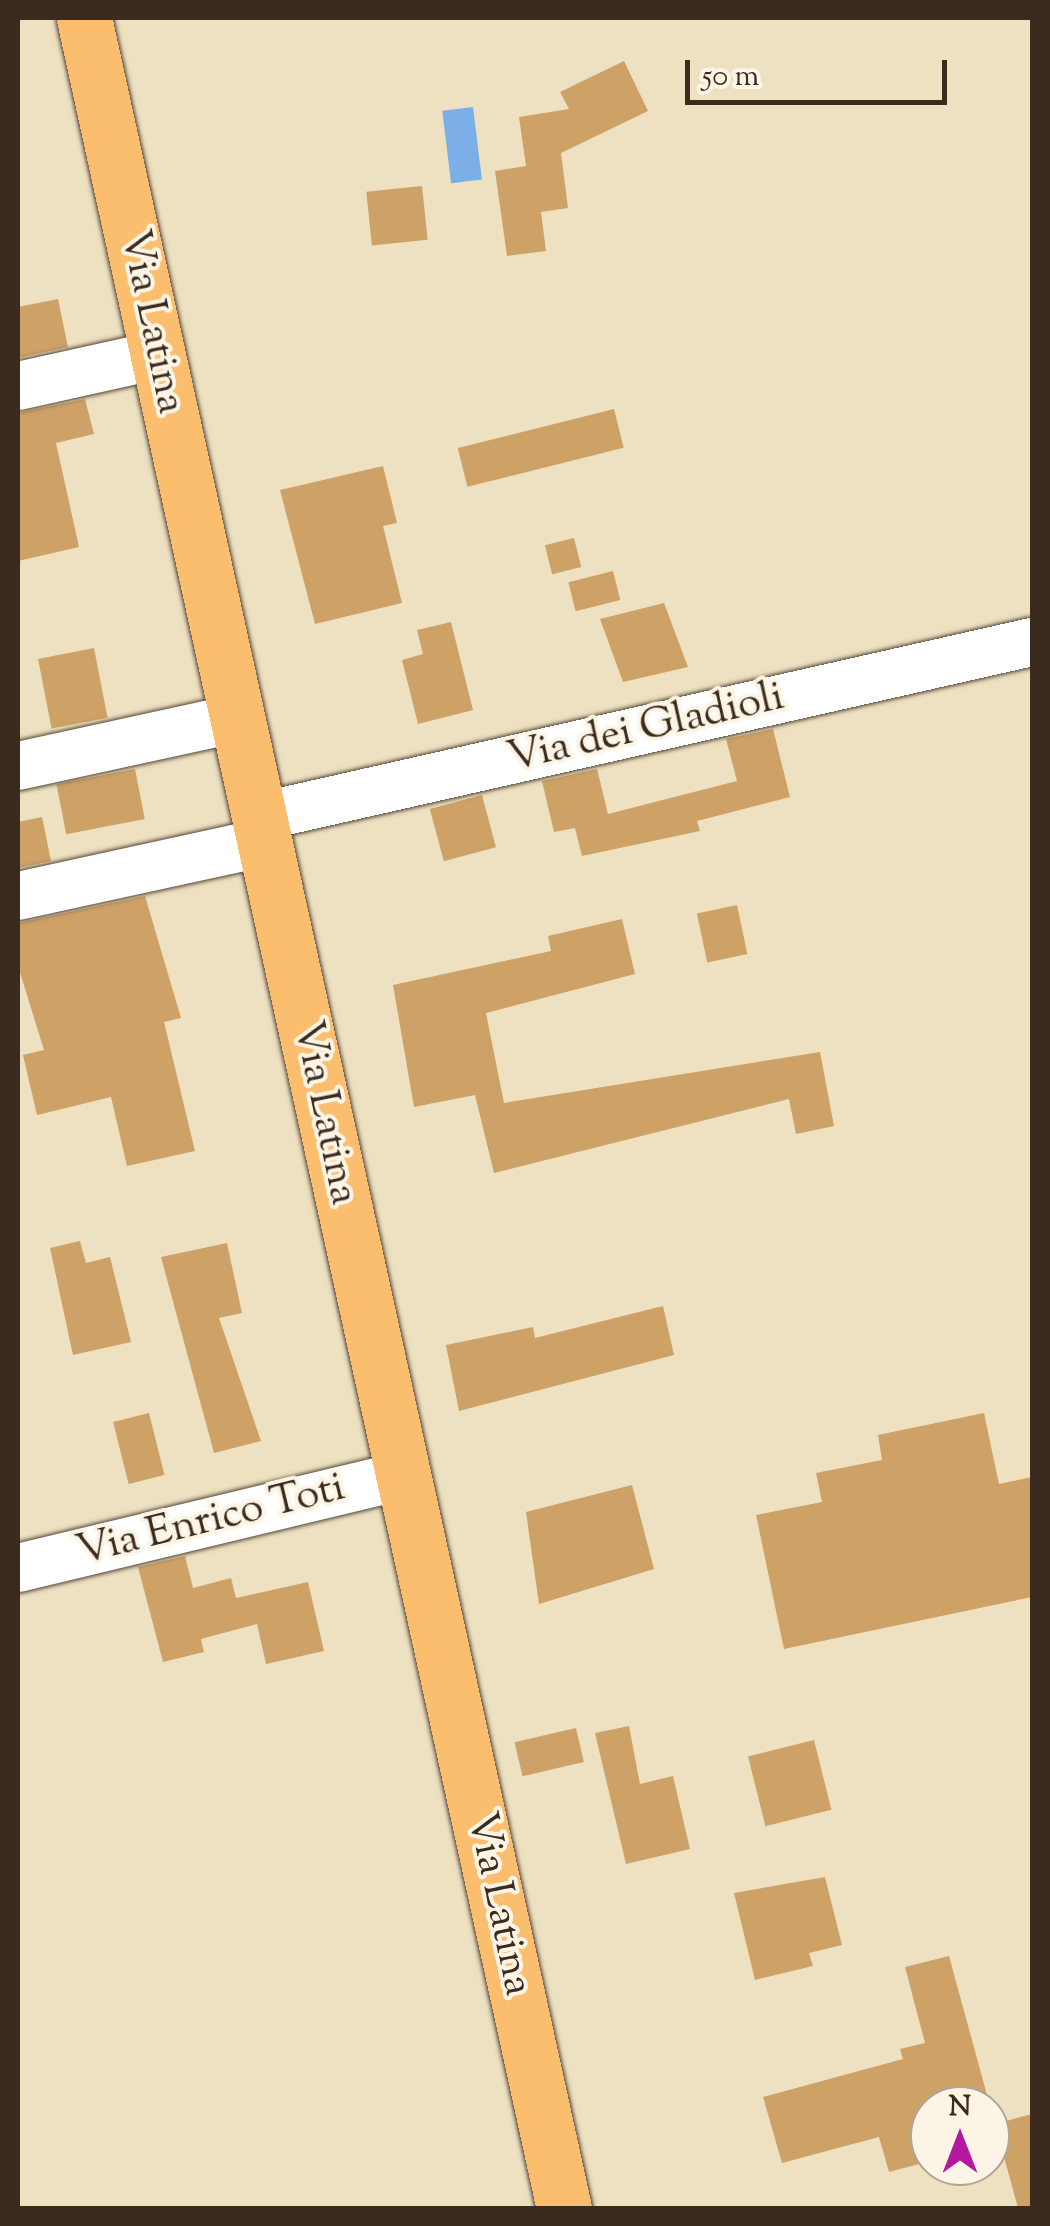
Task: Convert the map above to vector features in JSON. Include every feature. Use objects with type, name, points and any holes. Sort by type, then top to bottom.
[{"type":"main road","name":"Via Latina","points":[[84,18],[564,2208]]},
{"type":"street","points":[[18,386],[158,355]]},
{"type":"street","name":"Via dei Gladioli","points":[[18,896],[262,830],[1032,642]]},
{"type":"street","points":[[18,766],[238,718]]},
{"type":"street","name":"Via Enrico Toti","points":[[18,1568],[404,1475]]},
{"type":"water","points":[[473,107],[482,179],[451,183],[442,111]]},
{"type":"building","points":[[624,61],[648,111],[561,153],[568,208],[541,212],[546,251],[507,256],[495,171],[526,166],[519,117],[569,109],[560,92]]},
{"type":"building","points":[[422,186],[428,240],[372,246],[366,192]]},
{"type":"building","points":[[58,299],[68,347],[18,358],[18,307]]},
{"type":"building","points":[[85,399],[94,434],[56,443],[79,547],[18,561],[18,413]]},
{"type":"building","points":[[614,409],[624,448],[467,487],[458,448]]},
{"type":"building","points":[[383,466],[397,523],[383,526],[402,603],[315,624],[280,490]]},
{"type":"building","points":[[574,538],[581,567],[552,574],[545,545]]},
{"type":"building","points":[[613,571],[620,600],[576,611],[568,582]]},
{"type":"building","points":[[664,603],[688,667],[623,682],[600,619]]},
{"type":"building","points":[[451,622],[473,710],[418,724],[402,660],[423,654],[417,630]]},
{"type":"building","points":[[94,648],[108,718],[52,729],[38,659]]},
{"type":"building","points":[[773,729],[790,797],[697,821],[700,831],[582,856],[575,828],[554,832],[542,781],[597,769],[608,814],[737,781],[726,739]]},
{"type":"building","points":[[135,769],[145,819],[66,834],[56,784]]},
{"type":"building","points":[[482,795],[496,847],[444,861],[430,809]]},
{"type":"building","points":[[42,817],[51,861],[18,868],[18,822]]},
{"type":"building","points":[[145,896],[181,1018],[164,1022],[195,1151],[127,1166],[111,1097],[37,1115],[23,1055],[44,1050],[18,966],[18,923]]},
{"type":"building","points":[[737,905],[747,954],[707,962],[697,914]]},
{"type":"building","points":[[622,919],[635,974],[486,1013],[504,1103],[820,1052],[834,1126],[796,1134],[789,1099],[494,1173],[475,1095],[414,1107],[393,985],[551,951],[548,936]]},
{"type":"building","points":[[80,1241],[86,1263],[110,1257],[131,1342],[73,1355],[50,1248]]},
{"type":"building","points":[[227,1243],[242,1313],[219,1318],[261,1441],[214,1453],[161,1257]]},
{"type":"building","points":[[663,1306],[674,1355],[459,1411],[446,1345],[533,1327],[535,1338]]},
{"type":"building","points":[[149,1413],[164,1475],[129,1484],[113,1422]]},
{"type":"building","points":[[984,1413],[999,1484],[1032,1477],[1032,1597],[784,1649],[756,1515],[822,1502],[816,1473],[882,1460],[878,1435]]},
{"type":"building","points":[[632,1485],[654,1569],[539,1604],[526,1512]]},
{"type":"building","points":[[185,1556],[193,1588],[231,1578],[236,1598],[308,1582],[324,1651],[266,1664],[257,1624],[201,1639],[204,1652],[163,1662],[138,1567]]},
{"type":"building","points":[[629,1726],[640,1784],[673,1776],[690,1849],[626,1864],[595,1733]]},
{"type":"building","points":[[576,1728],[584,1762],[522,1776],[515,1742]]},
{"type":"building","points":[[814,1740],[831,1810],[765,1826],[748,1756]]},
{"type":"building","points":[[825,1877],[842,1945],[809,1953],[813,1966],[755,1980],[734,1893]]},
{"type":"building","points":[[949,1956],[985,2086],[910,2086],[910,2166],[889,2172],[879,2137],[782,2163],[763,2097],[903,2059],[900,2049],[925,2043],[905,1967]]},
{"type":"building","points":[[1032,2114],[1032,2208],[1018,2208],[1010,2179],[1010,2120]]}]
